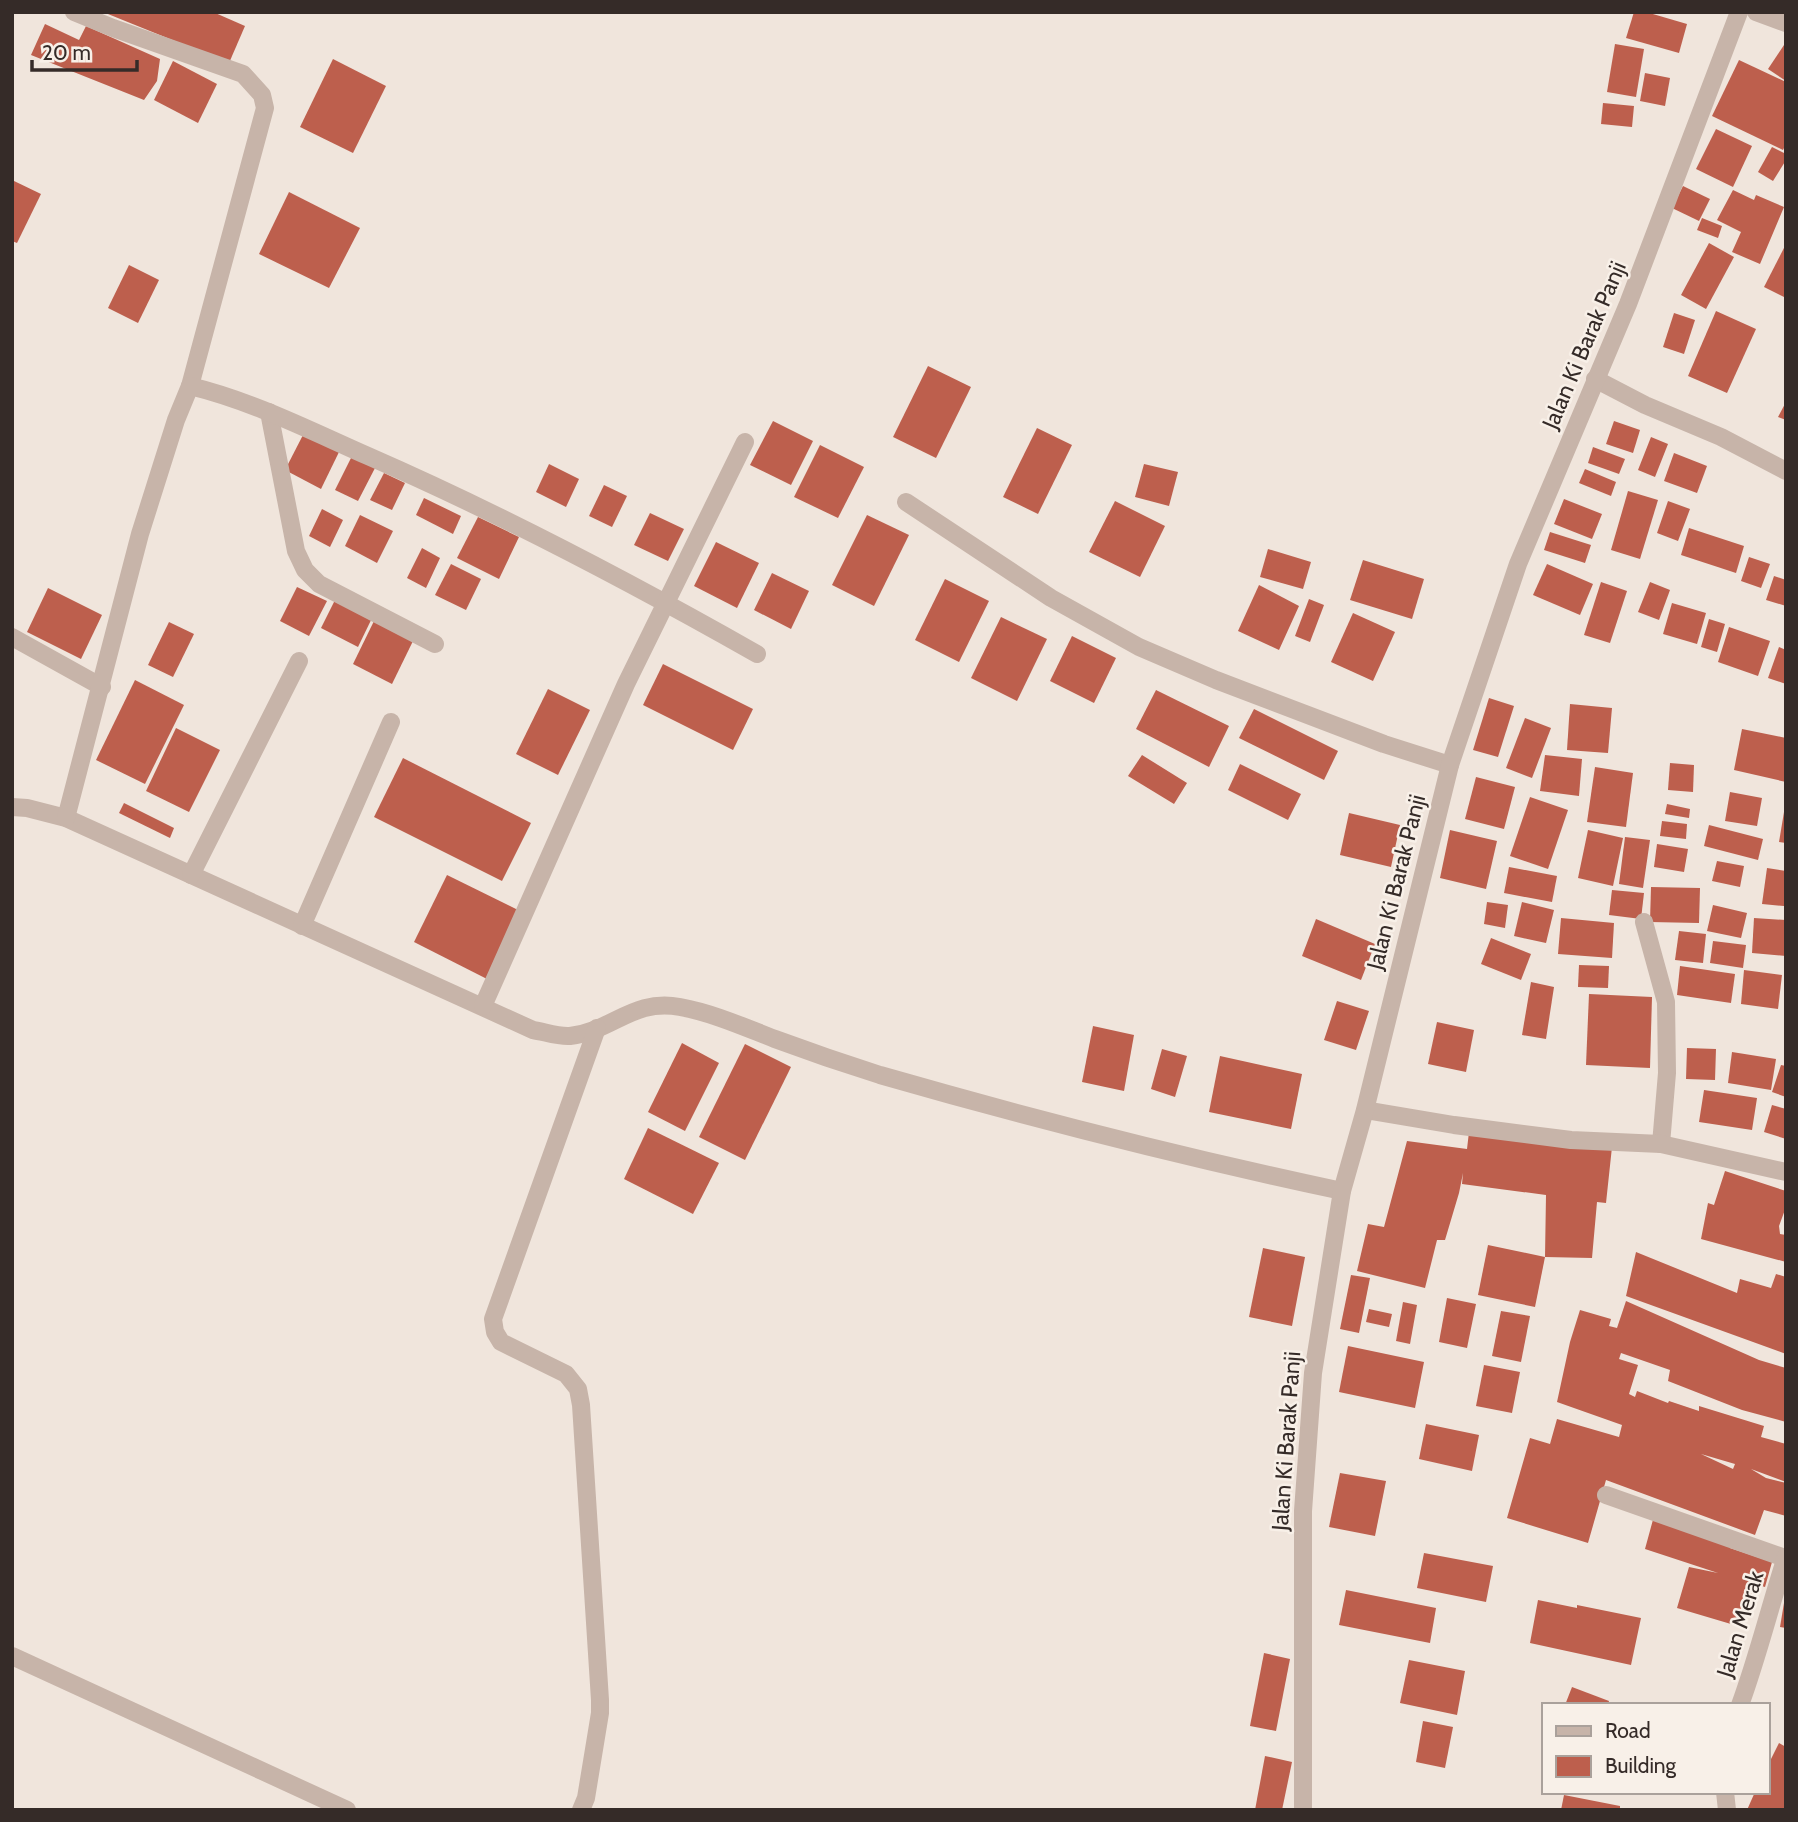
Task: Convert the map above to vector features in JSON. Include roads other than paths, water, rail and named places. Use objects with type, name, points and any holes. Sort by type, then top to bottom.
[{"type":"street","points":[[66,818],[141,534],[176,421],[190,386],[265,108],[262,94],[243,74],[74,12]]},
{"type":"street","name":"Jalan Ki Barak Panji","points":[[1303,1810],[1303,1511],[1313,1373],[1342,1191],[1365,1110],[1450,765],[1518,564],[1651,249],[1739,12]]},
{"type":"street","points":[[1756,12],[1786,23]]},
{"type":"street","points":[[1595,379],[1645,405],[1721,437],[1786,471]]},
{"type":"street","points":[[190,386],[270,412],[448,491],[666,602],[757,654]]},
{"type":"street","points":[[270,412],[280,478],[296,551],[304,570],[319,584],[435,644]]},
{"type":"street","points":[[483,1006],[620,696],[745,442]]},
{"type":"street","points":[[906,502],[1051,598],[1139,647],[1216,680],[1384,744],[1450,765]]},
{"type":"street","points":[[12,637],[102,687]]},
{"type":"street","points":[[191,875],[299,661]]},
{"type":"street","points":[[302,926],[391,722]]},
{"type":"street","points":[[12,807],[66,818],[533,1030],[569,1036],[597,1028],[646,1006],[660,1004],[682,1007],[711,1014],[828,1059],[984,1104],[1108,1138],[1342,1191]]},
{"type":"street","points":[[1644,922],[1666,1002],[1667,1073],[1661,1144]]},
{"type":"street","points":[[581,1810],[586,1798],[600,1700],[578,1389],[566,1374],[500,1342],[493,1319],[597,1028]]},
{"type":"street","points":[[1365,1110],[1571,1140],[1661,1144],[1786,1172]]},
{"type":"street","points":[[1606,1496],[1786,1557]]},
{"type":"street","name":"Jalan Merak","points":[[1741,1703],[1786,1557]]},
{"type":"street","points":[[12,1656],[347,1810]]}]
